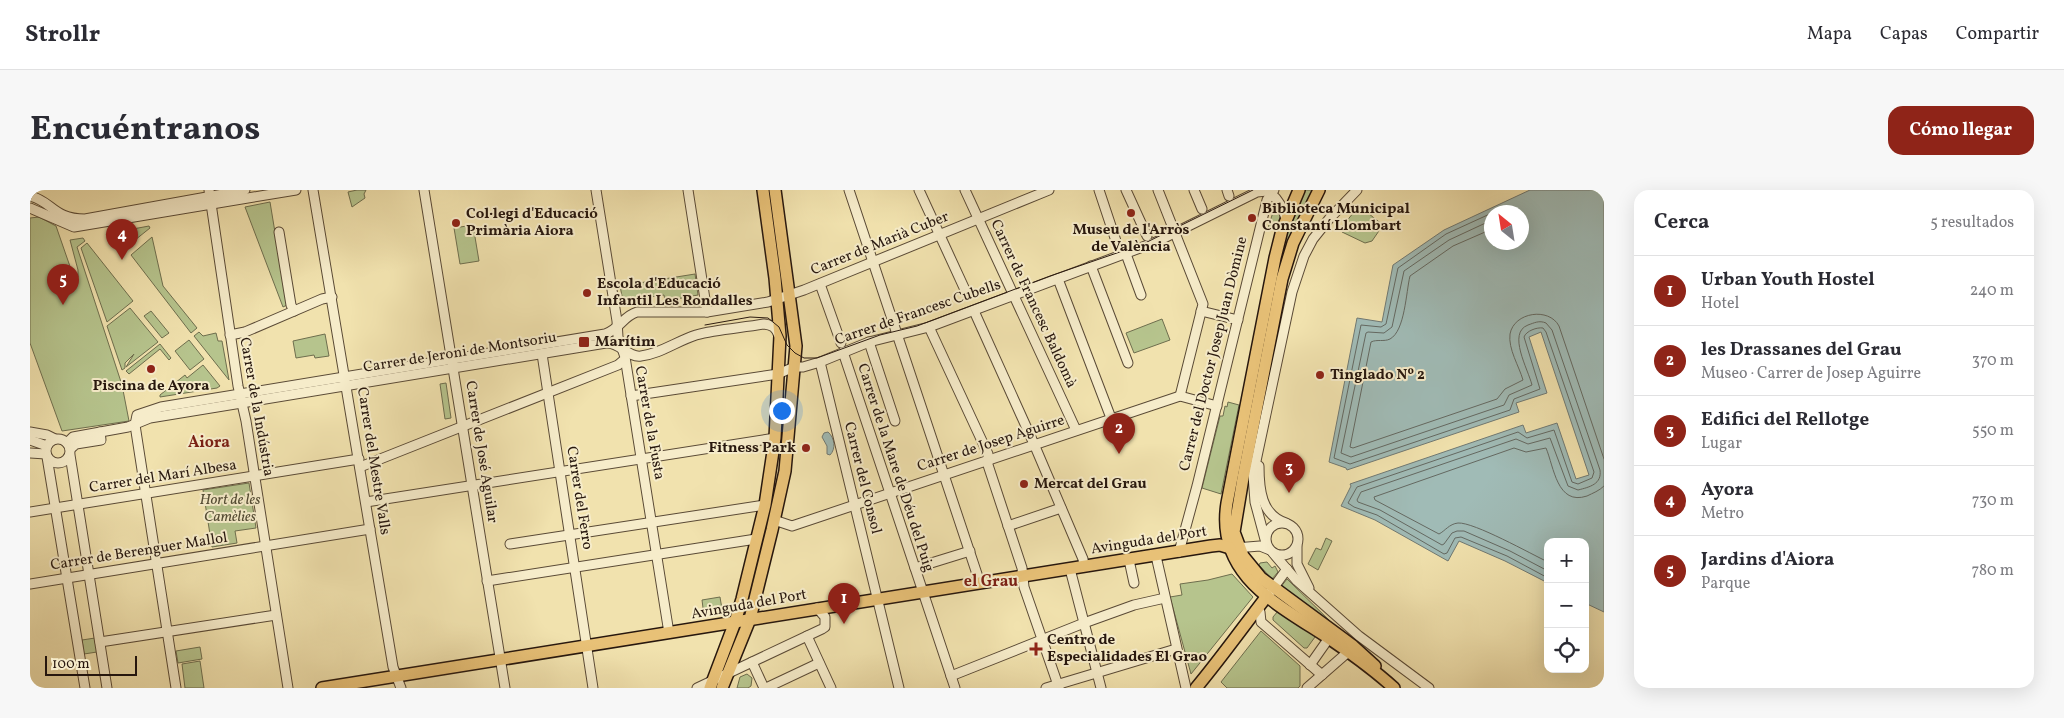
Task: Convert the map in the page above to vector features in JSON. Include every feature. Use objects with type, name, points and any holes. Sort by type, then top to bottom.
[{"type":"main road","points":[[712,684],[735,622],[765,505],[775,438],[780,336],[763,190]]},
{"type":"main road","points":[[722,688],[750,619],[784,471],[796,346],[775,190]]},
{"type":"main road","points":[[1300,190],[1286,219],[1276,258],[1225,517],[1230,543],[1271,595],[1391,685]]},
{"type":"main road","points":[[1230,543],[1282,279],[1295,237],[1319,190]]},
{"type":"main road","name":"Avinguda del Port","points":[[322,688],[1230,543]]},
{"type":"main road","points":[[1196,688],[1260,612],[1271,595]]},
{"type":"main road","points":[[1271,595],[1299,604],[1366,657],[1391,685]]},
{"type":"main road","points":[[1237,637],[1247,620],[1271,595]]},
{"type":"street","points":[[31,196],[59,214],[74,219],[85,219],[246,190]]},
{"type":"street","points":[[30,208],[74,227],[210,197],[296,190]]},
{"type":"street","name":"Carrer del Mestre Valls","points":[[313,190],[393,667],[401,688]]},
{"type":"street","name":"Carrer de José Aguilar","points":[[424,190],[505,688]]},
{"type":"street","name":"Carrer de la Fusta","points":[[596,190],[618,336],[625,357],[624,360],[632,396],[669,633]]},
{"type":"street","points":[[688,190],[707,312]]},
{"type":"street","points":[[849,190],[980,583]]},
{"type":"street","points":[[919,190],[966,292]]},
{"type":"street","name":"Carrer de Francesc Baldomà","points":[[965,190],[1076,430]]},
{"type":"street","name":"Carrer de Marià Cuber","points":[[777,300],[979,219],[1027,194],[1049,190]]},
{"type":"street","points":[[1099,190],[1141,295]]},
{"type":"street","points":[[1126,190],[1147,236]]},
{"type":"street","points":[[1158,190],[1203,304],[1180,396],[1217,406]]},
{"type":"street","points":[[1194,190],[1202,209]]},
{"type":"street","points":[[1270,549],[1253,487],[1253,475],[1292,292],[1302,262],[1313,239],[1346,200],[1357,190]]},
{"type":"street","name":"Carrer de Francesc Cubells","points":[[632,396],[778,374],[794,367],[803,367],[820,362],[842,348],[929,327],[974,311],[1091,266],[1122,250],[1174,234],[1257,192],[1272,192]]},
{"type":"street","points":[[1272,192],[1283,209],[1286,219]]},
{"type":"street","name":"Carrer del Doctor Josep Juan Dòmine","points":[[1179,552],[1268,200],[1272,192]]},
{"type":"street","name":"Carrer de la Indústria","points":[[210,197],[240,398],[288,688]]},
{"type":"street","points":[[279,232],[291,305],[294,311]]},
{"type":"street","points":[[1091,266],[1128,363]]},
{"type":"street","points":[[1058,279],[1111,418]]},
{"type":"street","name":"Carrer de la Mare de Déu del Puig","points":[[820,284],[955,688]]},
{"type":"street","points":[[230,335],[245,332],[322,299],[332,297]]},
{"type":"street","name":"Carrer de Jeroni de Montsoriu","points":[[135,425],[137,415],[161,407],[240,398],[346,382],[605,334],[618,327],[624,318],[637,312],[707,312],[777,300]]},
{"type":"street","points":[[974,311],[1034,444],[1084,566]]},
{"type":"street","points":[[1201,311],[1238,320]]},
{"type":"street","name":"Carrer de Jeroni de Montsoriu","points":[[452,363],[542,354],[606,343],[612,343],[622,347],[629,353],[639,356],[652,354],[696,335],[764,324],[771,325],[780,336]]},
{"type":"street","points":[[929,327],[988,454],[988,465],[1023,576],[1024,588],[1058,686]]},
{"type":"street","points":[[869,342],[895,422]]},
{"type":"street","name":"Carrer del Ferro","points":[[542,354],[593,688]]},
{"type":"street","name":"Carrer del Marí Albesa","points":[[30,512],[254,476],[360,463],[548,394],[618,365],[624,360]]},
{"type":"street","name":"Carrer del Consol","points":[[820,362],[899,688]]},
{"type":"street","name":"Carrer de Josep Aguirre","points":[[774,520],[792,526],[1180,396]]},
{"type":"street","points":[[30,440],[37,441],[47,452],[52,462],[59,463],[66,461],[73,437],[135,425],[176,688]]},
{"type":"street","points":[[1264,426],[1260,458],[1260,488],[1271,516],[1286,523],[1297,532],[1297,564],[1306,582],[1319,600]]},
{"type":"street","points":[[30,432],[61,439],[69,449],[107,688]]},
{"type":"street","points":[[366,502],[775,438]]},
{"type":"street","points":[[55,439],[47,452],[85,688]]},
{"type":"street","points":[[30,453],[47,452]]},
{"type":"street","points":[[510,544],[765,505]]},
{"type":"street","points":[[1008,526],[1061,508]]},
{"type":"street","points":[[1286,523],[1280,523],[1270,528],[1266,538],[1270,549],[1287,569],[1319,600],[1377,650],[1429,688]]},
{"type":"street","name":"Carrer de Berenguer Mallol","points":[[30,584],[370,529]]},
{"type":"street","points":[[487,581],[756,539]]},
{"type":"street","points":[[1230,543],[1260,546],[1284,555],[1294,550],[1297,546]]},
{"type":"street","points":[[915,568],[970,551]]},
{"type":"street","points":[[1156,556],[1186,688]]},
{"type":"street","points":[[1129,560],[1134,583]]},
{"type":"street","points":[[1070,569],[1101,688]]},
{"type":"street","points":[[1271,595],[1287,569]]},
{"type":"street","points":[[951,676],[1084,623],[1134,605],[1165,598]]},
{"type":"street","points":[[697,688],[712,684],[729,673],[825,627],[825,617],[817,608]]},
{"type":"street","points":[[1260,612],[1261,622],[1322,675]]},
{"type":"street","points":[[100,642],[276,615]]},
{"type":"street","points":[[807,636],[831,688]]},
{"type":"street","points":[[1310,665],[1329,638]]},
{"type":"street","points":[[1046,688],[1058,686],[1097,672],[1176,649]]},
{"type":"street","points":[[1307,688],[1348,652]]},
{"type":"street","points":[[752,662],[765,688],[820,663]]},
{"type":"green space","points":[[366,190],[365,198],[352,207],[348,192]]},
{"type":"green space","points":[[1304,190],[1313,190],[1286,246],[1275,287],[1289,222]]},
{"type":"green space","points":[[270,202],[287,305],[283,307],[245,207]]},
{"type":"green space","points":[[1359,206],[1383,225],[1372,241],[1365,243],[1342,232],[1340,229]]},
{"type":"green space","points":[[1274,209],[1278,210],[1280,217],[1276,230],[1268,228]]},
{"type":"green space","points":[[39,217],[56,226],[74,278],[78,277],[78,270],[70,240],[83,238],[85,241],[77,247],[122,385],[129,421],[62,431],[30,343],[30,218]]},
{"type":"green space","points":[[473,225],[479,261],[460,264],[454,228]]},
{"type":"green space","points":[[149,226],[150,228],[120,252],[106,234]]},
{"type":"green space","points":[[152,237],[163,286],[197,328],[191,333],[131,255]]},
{"type":"green space","points":[[87,243],[133,301],[107,322],[81,248]]},
{"type":"green space","points":[[695,274],[698,295],[665,301],[664,295],[623,301],[620,286]]},
{"type":"green space","points":[[130,308],[158,342],[126,367],[134,354],[125,363],[125,368],[122,370],[107,326]]},
{"type":"green space","points":[[151,311],[169,333],[162,338],[144,316]]},
{"type":"green space","points":[[1162,319],[1170,340],[1134,353],[1126,333]]},
{"type":"green space","points":[[199,332],[203,336],[216,333],[218,341],[222,341],[229,380],[194,336]]},
{"type":"green space","points":[[325,334],[329,356],[315,358],[314,355],[296,358],[293,341]]},
{"type":"green space","points":[[189,340],[204,359],[190,370],[175,351]]},
{"type":"green space","points":[[160,344],[171,358],[169,360],[160,349],[129,374],[126,371]]},
{"type":"green space","points":[[203,365],[220,386],[160,397],[160,395],[185,375],[187,378]]},
{"type":"green space","points":[[446,383],[451,418],[445,419],[440,384]]},
{"type":"green space","points":[[1228,402],[1239,405],[1221,494],[1202,488],[1220,416],[1223,416]]},
{"type":"green space","name":"Hort de les Camèlies","points":[[249,483],[256,528],[235,531],[237,543],[212,547],[203,490]]},
{"type":"green space","points":[[1326,538],[1332,541],[1318,570],[1308,564],[1316,548],[1321,550]]},
{"type":"green space","points":[[1267,562],[1272,568],[1275,566],[1278,572],[1272,579],[1259,565],[1260,563]]},
{"type":"green space","points":[[1232,574],[1253,597],[1191,674],[1170,597],[1182,595],[1180,584]]},
{"type":"green space","points":[[1287,579],[1330,621],[1280,588]]},
{"type":"green space","points":[[720,597],[722,609],[708,611],[703,608],[702,600]]},
{"type":"green space","points":[[1278,611],[1314,635],[1315,637],[1307,648],[1304,648],[1273,620]]},
{"type":"green space","points":[[1261,631],[1300,666],[1300,686],[1298,688],[1227,688],[1221,682]]},
{"type":"green space","points":[[95,638],[97,652],[84,654],[82,640]]},
{"type":"green space","points":[[200,647],[202,659],[178,663],[176,651]]},
{"type":"green space","points":[[200,661],[204,688],[185,688],[182,664]]},
{"type":"green space","points":[[747,674],[752,678],[751,686],[748,688],[737,688],[740,677]]},
{"type":"water","points":[[1530,190],[1604,190],[1604,612],[1589,605],[1589,538],[1544,538],[1544,581],[1459,541],[1448,561],[1375,520],[1341,506],[1351,486],[1350,484],[1523,425],[1526,433],[1557,423],[1576,479],[1589,475],[1541,332],[1529,337],[1547,393],[1516,403],[1519,412],[1347,470],[1329,462],[1357,318],[1382,322],[1393,265],[1444,230],[1484,211],[1484,250],[1529,250],[1529,205],[1498,205]]},
{"type":"water","points":[[828,432],[834,444],[830,455],[827,454],[827,446],[822,437],[824,433]]},
{"type":"tram line","points":[[705,325],[750,317],[768,318],[779,327],[787,345],[795,353],[804,358],[817,358],[880,335],[917,326],[1050,276],[1143,244],[1253,190]]},
{"type":"place","name":"Museu de l'Arròs de València","points":[[1131,213]]},
{"type":"place","name":"Biblioteca Municipal Constantí Llombart","points":[[1252,218]]},
{"type":"place","name":"Col·legi d'Educació Primària Aiora","points":[[456,223]]},
{"type":"place","name":"Ayora","points":[[122,260]]},
{"type":"place","name":"Escola d'Educació Infantil Les Rondalles","points":[[587,293]]},
{"type":"place","name":"Jardins d'Aiora","points":[[63,305]]},
{"type":"place","name":"Marítim","points":[[584,342]]},
{"type":"place","name":"Piscina de Ayora","points":[[151,369]]},
{"type":"place","name":"Tinglado Nº 2","points":[[1320,375]]},
{"type":"place","name":"Fitness Park","points":[[806,448]]},
{"type":"place","name":"les Drassanes del Grau","points":[[1119,454]]},
{"type":"place","name":"Mercat del Grau","points":[[1024,484]]},
{"type":"place","name":"Edifici del Rellotge","points":[[1289,493]]},
{"type":"place","name":"Urban Youth Hostel","points":[[844,624]]},
{"type":"place","name":"Centro de Especialidades El Grao","points":[[1036,649]]},
{"type":"district","name":"Aiora","points":[[209,443]]},
{"type":"district","name":"el Grau","points":[[991,582]]}]
